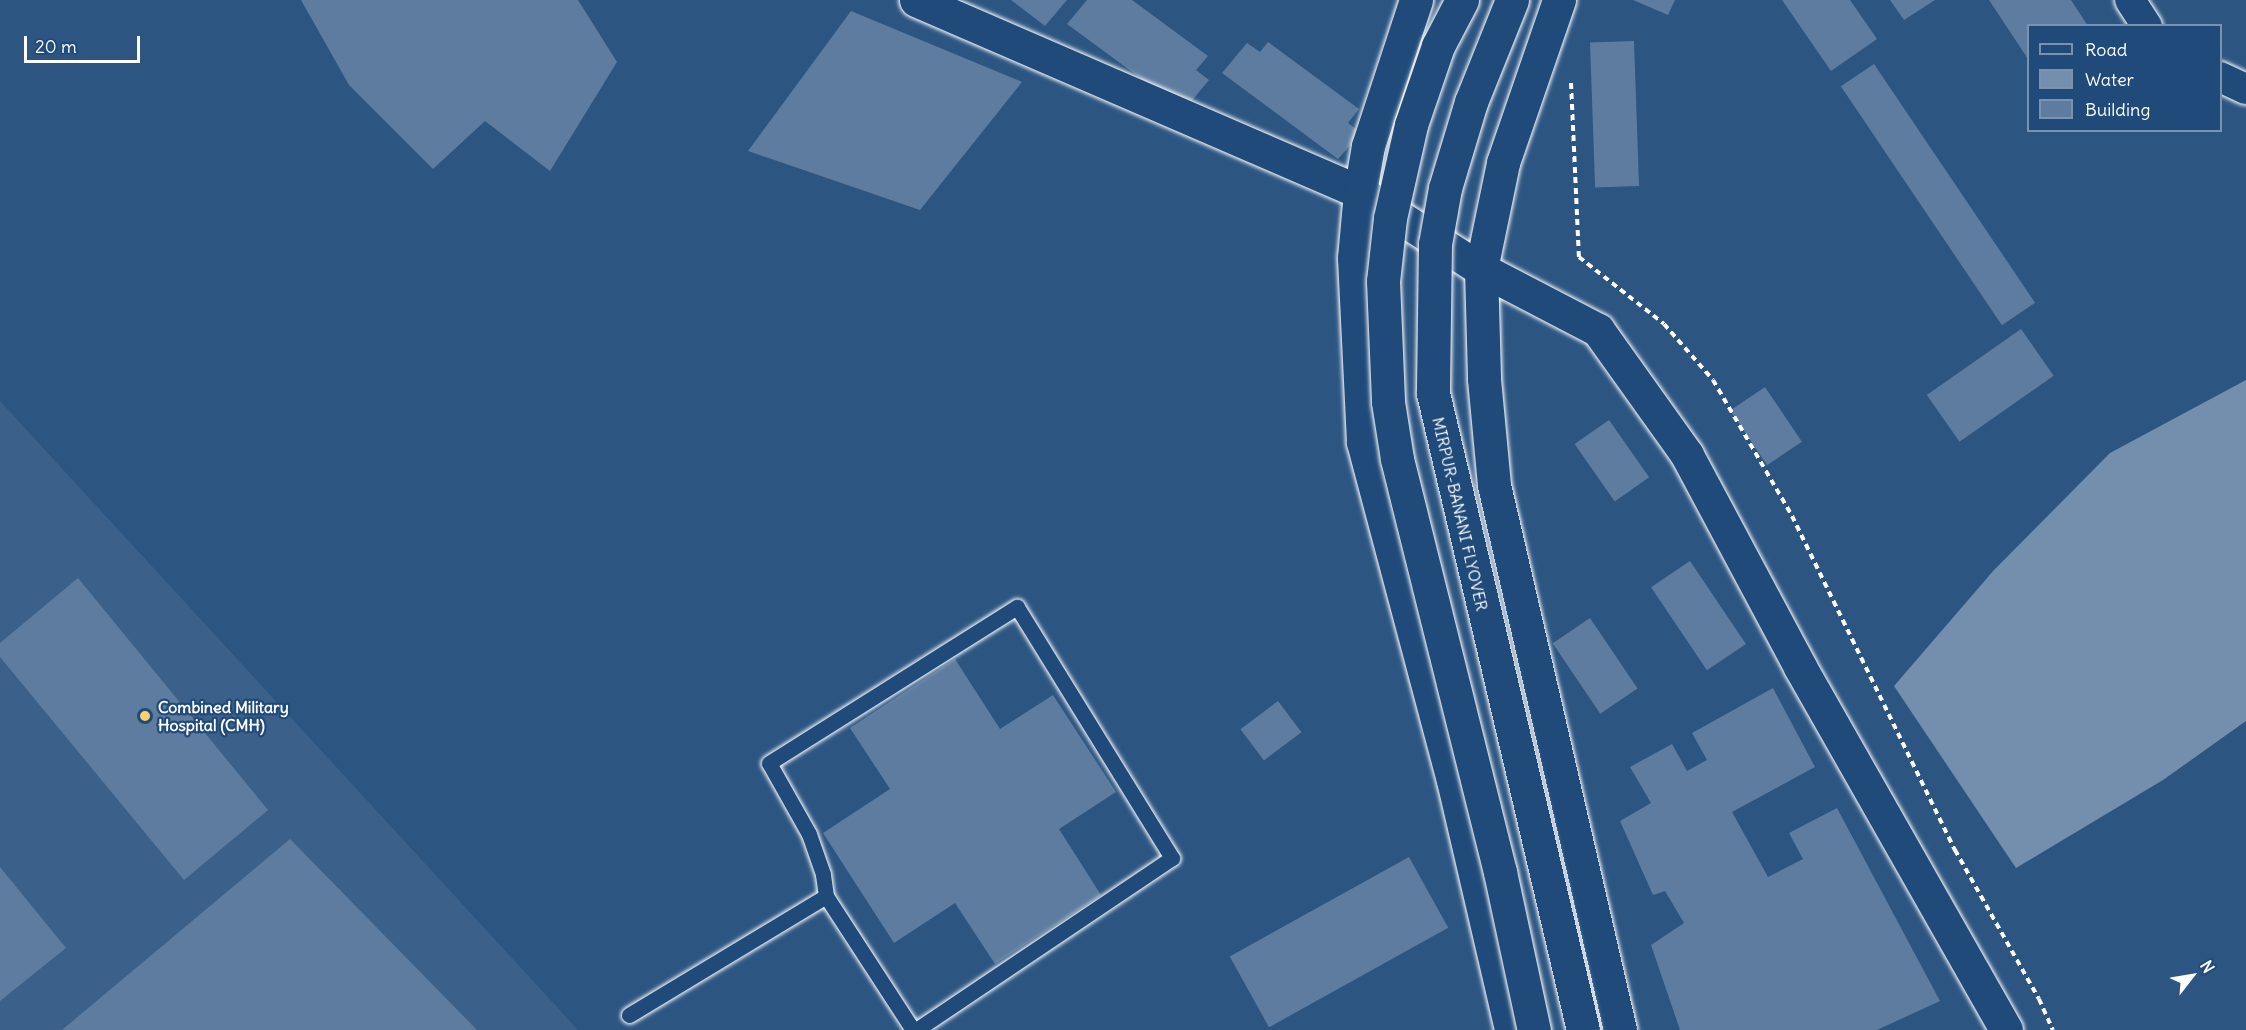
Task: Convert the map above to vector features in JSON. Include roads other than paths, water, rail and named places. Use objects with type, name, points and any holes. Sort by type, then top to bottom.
[{"type":"main road","points":[[916,0],[1360,192],[1481,268],[1598,330],[1687,455],[1800,667],[2006,1030]]},
{"type":"main road","points":[[1416,0],[1368,146],[1360,192],[1354,258],[1363,442],[1453,780],[1511,1030]]},
{"type":"main road","points":[[1462,0],[1438,46],[1408,136],[1390,218],[1383,281],[1384,338],[1397,459],[1500,872],[1534,1030]]},
{"type":"main road","name":"MIRPUR-BANANI FLYOVER","points":[[1512,0],[1471,102],[1445,188],[1435,244],[1432,393],[1583,1030]]},
{"type":"main road","points":[[1559,0],[1503,163],[1481,268],[1484,379],[1494,485],[1620,1030]]},
{"type":"street","points":[[2130,0],[2146,24]]},
{"type":"street","points":[[2222,78],[2246,89]]},
{"type":"lane","points":[[1017,607],[1172,858],[915,1030],[826,896],[823,874],[809,834],[769,764],[1017,607]]},
{"type":"lane","points":[[629,1015],[826,896]]},
{"type":"water","points":[[2246,380],[2246,721],[2163,780],[2016,868],[1894,686],[1994,570],[2110,453]]},
{"type":"place","name":"Combined Military Hospital (CMH)","points":[[145,716]]}]
